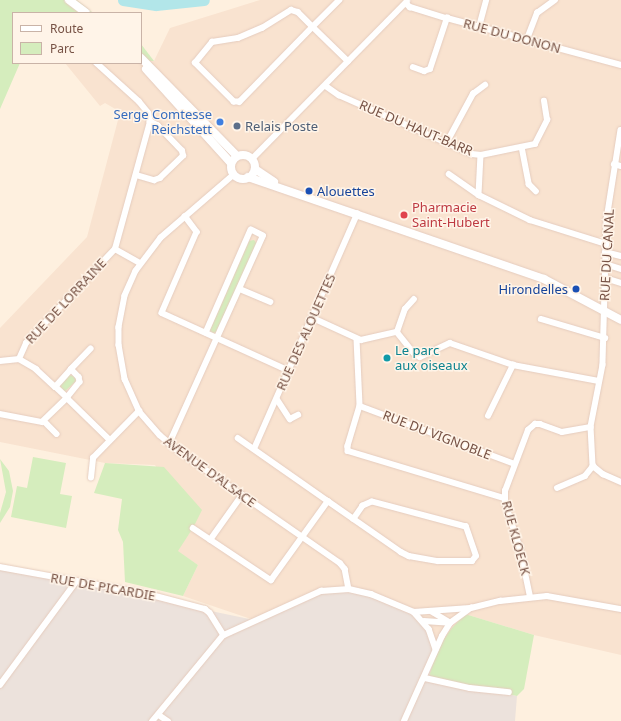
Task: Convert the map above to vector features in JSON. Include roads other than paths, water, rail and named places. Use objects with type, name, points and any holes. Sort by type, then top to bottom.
[{"type":"main road","points":[[69,0],[85,12]]},
{"type":"main road","points":[[142,59],[234,160],[234,175],[241,179],[248,177],[255,169]]},
{"type":"main road","points":[[142,64],[234,160]]},
{"type":"main road","points":[[234,160],[243,155],[252,159],[255,169],[283,188]]},
{"type":"main road","points":[[248,177],[550,282],[604,309],[621,320]]},
{"type":"street","points":[[340,0],[313,27],[240,102],[234,102],[197,66],[196,58],[212,42],[238,38],[262,28],[291,10],[298,12],[313,27],[348,61]]},
{"type":"street","points":[[479,27],[486,0]]},
{"type":"street","points":[[527,39],[537,13],[555,0]]},
{"type":"street","points":[[252,159],[326,86],[348,61],[407,1]]},
{"type":"street","name":"RUE DU DONON","points":[[407,1],[410,7],[621,65]]},
{"type":"street","points":[[413,67],[424,72],[430,69],[447,18]]},
{"type":"street","points":[[97,64],[139,102],[148,113],[150,122],[158,126],[182,150],[183,156],[160,178],[154,180],[136,175]]},
{"type":"street","points":[[447,142],[473,94],[485,85]]},
{"type":"street","name":"RUE DU HAUT-BARR","points":[[326,86],[339,95],[447,142],[481,155],[536,144],[540,140],[546,120],[544,101]]},
{"type":"street","name":"RUE DE LORRAINE","points":[[0,361],[19,359],[26,344],[115,249],[150,122]]},
{"type":"street","name":"RUE DU CANAL","points":[[593,466],[591,427],[605,338],[604,278],[606,244],[614,164],[621,130]]},
{"type":"street","points":[[522,147],[529,184],[536,191]]},
{"type":"street","points":[[480,195],[481,155]]},
{"type":"street","points":[[614,164],[621,166]]},
{"type":"street","points":[[449,174],[480,195],[530,220],[606,244]]},
{"type":"street","name":"AVENUE D'ALSACE","points":[[234,175],[161,238],[140,263],[125,296],[119,327],[120,350],[125,379],[139,411],[169,444],[342,565],[349,589]]},
{"type":"street","name":"RUE DES ALOUETTES","points":[[254,449],[290,371],[357,214]]},
{"type":"street","points":[[186,216],[196,232],[162,313],[290,371]]},
{"type":"street","points":[[169,444],[263,236],[251,230],[206,333]]},
{"type":"street","name":"RUE DE LORRAINE","points":[[115,249],[140,263]]},
{"type":"street","points":[[606,252],[621,256]]},
{"type":"street","points":[[605,264],[621,269]]},
{"type":"street","points":[[604,278],[621,283]]},
{"type":"street","points":[[240,289],[270,302]]},
{"type":"street","points":[[397,332],[405,309],[414,299]]},
{"type":"street","points":[[313,318],[357,339],[367,340],[397,332]]},
{"type":"street","points":[[541,319],[605,338]]},
{"type":"street","points":[[397,332],[414,353],[420,357],[450,343],[513,364],[599,381]]},
{"type":"street","points":[[357,339],[360,406],[348,446],[348,451],[504,498]]},
{"type":"street","points":[[55,387],[90,349]]},
{"type":"street","points":[[19,359],[36,369],[110,440]]},
{"type":"street","points":[[488,416],[513,364]]},
{"type":"street","points":[[0,414],[36,422],[44,421],[67,398],[80,382],[79,377],[72,369]]},
{"type":"street","points":[[277,399],[290,419],[298,415]]},
{"type":"street","name":"RUE DU VIGNOBLE","points":[[360,406],[515,464]]},
{"type":"street","points":[[91,478],[93,458],[139,411]]},
{"type":"street","points":[[44,421],[57,434]]},
{"type":"street","name":"RUE KLOECK","points":[[530,597],[520,549],[504,498],[515,464],[528,430],[535,424],[540,424],[562,432],[591,427]]},
{"type":"street","points":[[238,438],[401,552],[417,559],[472,561],[476,556],[466,527],[372,502],[363,506],[354,519]]},
{"type":"street","points":[[557,488],[585,476],[593,466],[603,474],[621,482]]},
{"type":"street","points":[[210,540],[242,495]]},
{"type":"street","points":[[194,528],[271,580],[328,501]]},
{"type":"street","name":"RUE DE PICARDIE","points":[[0,567],[148,594],[205,609],[224,635]]},
{"type":"street","points":[[0,685],[76,582]]},
{"type":"street","points":[[153,721],[224,635],[320,591],[349,589],[370,594],[414,612],[424,621],[434,636],[436,649]]},
{"type":"street","points":[[414,612],[471,608],[500,601],[553,596],[621,609]]},
{"type":"street","points":[[404,721],[425,678],[436,649],[450,623],[471,608]]},
{"type":"street","points":[[431,612],[450,623]]},
{"type":"street","points":[[424,621],[450,623]]},
{"type":"street","points":[[425,678],[470,688],[509,692]]},
{"type":"street","points":[[159,714],[168,721]]},
{"type":"waterway","points":[[123,0],[156,5],[204,0]]},
{"type":"place","name":"Serge Comtesse Reichstett","points":[[220,122]]},
{"type":"place","name":"Relais Poste","points":[[237,126]]},
{"type":"place","name":"Alouettes","points":[[309,191]]},
{"type":"place","name":"Pharmacie Saint-Hubert","points":[[404,215]]},
{"type":"place","name":"Hirondelles","points":[[576,289]]},
{"type":"place","name":"Le parc aux oiseaux","points":[[387,358]]}]
